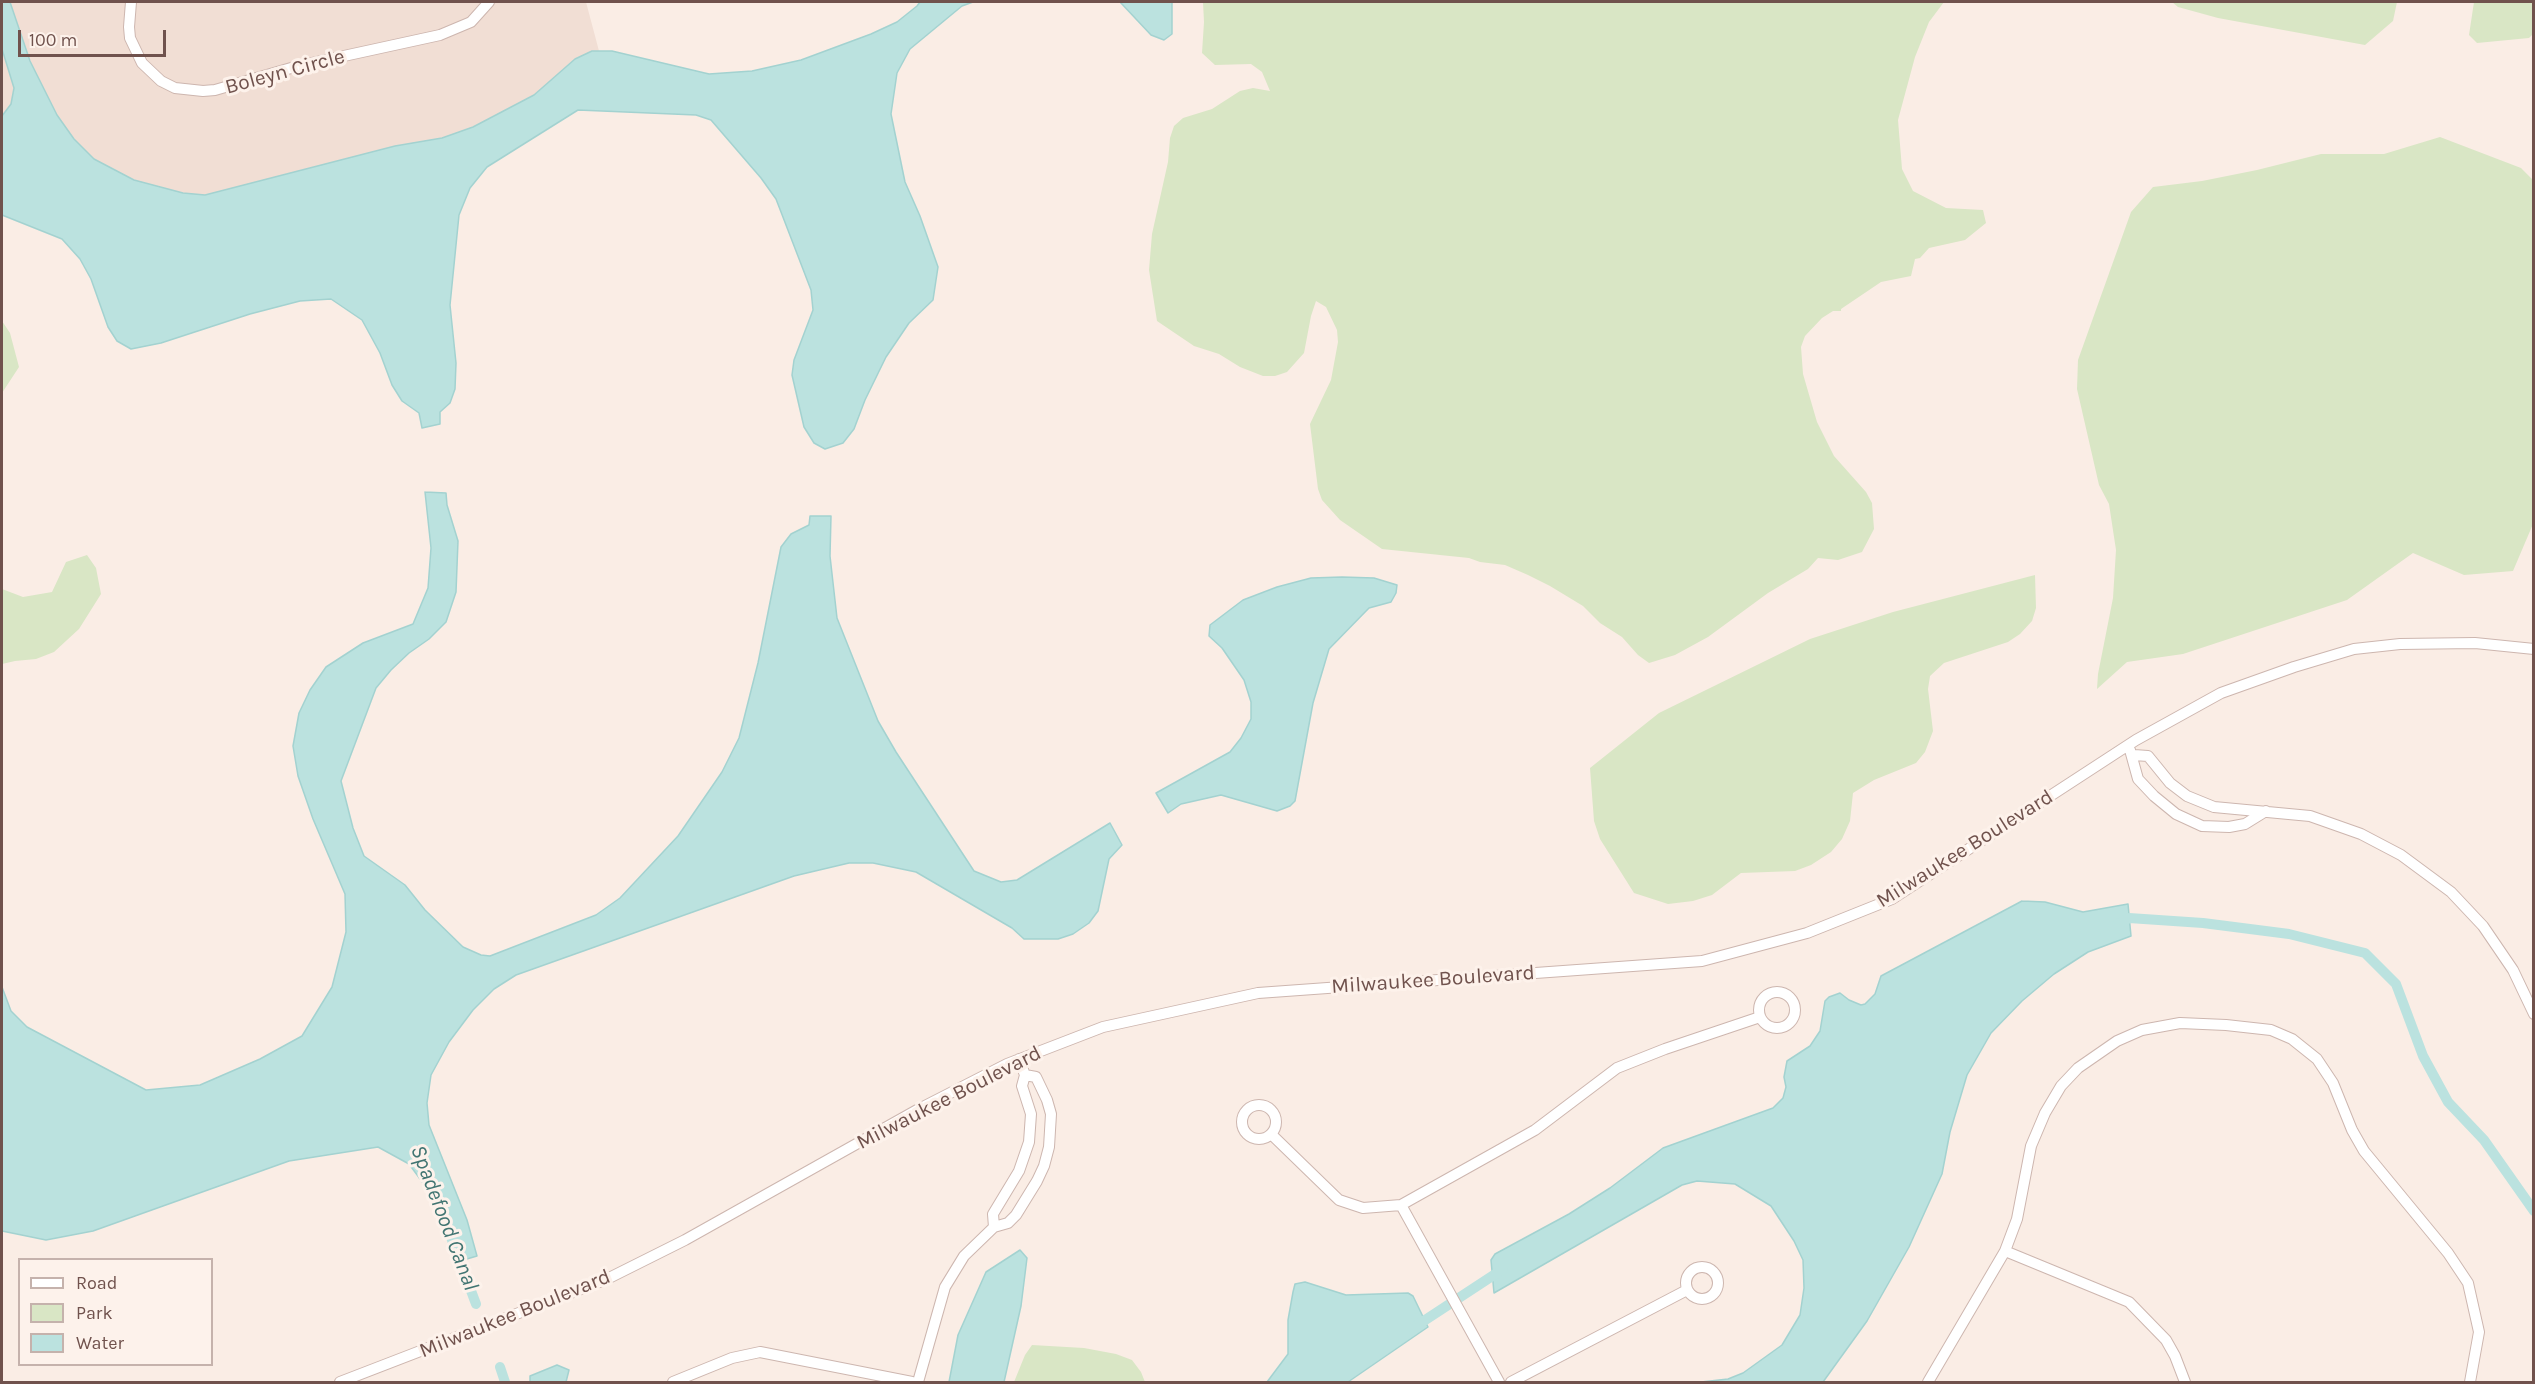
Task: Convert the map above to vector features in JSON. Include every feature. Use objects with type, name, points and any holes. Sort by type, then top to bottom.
[{"type":"street","name":"Boleyn Circle","points":[[132,2],[129,12],[130,38],[142,63],[161,81],[175,88],[203,91],[216,90],[298,66],[440,35],[471,22],[489,2]]},
{"type":"street","name":"Milwaukee Boulevard","points":[[340,1383],[607,1279],[685,1240],[917,1110],[1020,1059],[1103,1027],[1258,993],[1702,961],[1807,933],[1892,899],[2221,693],[2294,667],[2354,650],[2400,644],[2475,643],[2534,649]]},
{"type":"street","points":[[2267,811],[2245,824],[2229,827],[2202,826],[2176,814],[2138,779],[2131,751],[2148,756],[2169,783],[2187,796],[2214,807],[2267,811],[2310,816],[2329,821],[2386,846],[2425,871],[2451,892],[2483,926],[2512,970],[2534,1014]]},
{"type":"street","points":[[2176,814],[2187,796]]},
{"type":"street","points":[[1271,1134],[1339,1200],[1363,1208],[1401,1205],[1535,1130],[1617,1068],[1676,1045],[1761,1017]]},
{"type":"street","points":[[1928,1383],[2005,1251],[2018,1219],[2028,1162],[2036,1133],[2061,1086],[2078,1068],[2117,1041],[2142,1030],[2167,1025],[2211,1023],[2271,1030],[2282,1034],[2305,1049],[2326,1071],[2364,1151],[2448,1253],[2468,1283],[2479,1332],[2470,1383]]},
{"type":"street","points":[[994,1227],[993,1214],[1019,1172],[1029,1142],[1031,1127],[1029,1103],[1022,1086],[1025,1075],[1020,1059]]},
{"type":"street","points":[[918,1383],[945,1287],[964,1256],[994,1227],[1008,1223],[1016,1215],[1044,1166],[1049,1147],[1051,1114],[1036,1077],[1025,1075]]},
{"type":"street","points":[[1019,1172],[1037,1181]]},
{"type":"street","points":[[1401,1205],[1499,1383]]},
{"type":"street","points":[[2005,1251],[2129,1302],[2166,1340],[2185,1383]]},
{"type":"street","points":[[1511,1383],[1687,1290]]},
{"type":"street","points":[[673,1383],[732,1358],[760,1352],[912,1383]]},
{"type":"shaded area","points":[[10,2],[586,2],[599,51],[592,51],[575,59],[534,95],[473,127],[442,138],[395,146],[205,195],[183,193],[134,180],[94,159],[74,139],[57,115],[30,61]]},
{"type":"shaded area","points":[[2,49],[14,88],[11,104],[2,116]]},
{"type":"green space","points":[[1203,2],[1944,2],[1929,22],[1915,57],[1898,120],[1902,169],[1913,191],[1946,208],[1983,210],[1986,223],[1965,240],[1929,248],[1920,258],[1915,259],[1911,276],[1881,282],[1841,311],[1833,311],[1822,318],[1805,336],[1801,347],[1803,374],[1817,422],[1834,456],[1866,492],[1872,503],[1874,529],[1862,552],[1838,560],[1818,558],[1808,569],[1768,593],[1708,637],[1675,655],[1649,663],[1638,655],[1622,637],[1600,623],[1583,606],[1528,575],[1505,565],[1480,562],[1469,558],[1382,549],[1340,520],[1322,500],[1318,489],[1310,424],[1331,380],[1338,342],[1337,330],[1326,307],[1316,301],[1304,353],[1287,372],[1275,376],[1263,376],[1240,367],[1219,354],[1194,346],[1157,321],[1149,270],[1152,234],[1174,126],[1183,118],[1212,109],[1240,91],[1253,88],[1270,91],[1262,72],[1251,64],[1215,65],[1202,53]]},
{"type":"green space","points":[[2172,2],[2397,2],[2393,21],[2365,45],[2218,18],[2178,7]]},
{"type":"green space","points":[[2474,2],[2533,2],[2533,34],[2529,38],[2477,43],[2469,35]]},
{"type":"green space","points":[[2440,137],[2521,168],[2533,180],[2533,524],[2513,571],[2464,575],[2413,553],[2347,600],[2183,654],[2127,662],[2097,689],[2113,598],[2116,550],[2109,504],[2099,485],[2077,389],[2078,360],[2131,212],[2153,187],[2202,181],[2321,154],[2384,154]]},
{"type":"green space","points":[[2,321],[10,333],[19,367],[2,393]]},
{"type":"green space","points":[[87,555],[96,568],[101,594],[79,629],[54,652],[36,659],[2,664],[2,589],[23,597],[52,592],[66,562]]},
{"type":"green space","points":[[2035,575],[2036,608],[2032,621],[2020,634],[2008,642],[1944,663],[1930,676],[1928,689],[1933,731],[1925,752],[1916,763],[1874,780],[1853,793],[1850,821],[1842,839],[1831,852],[1811,865],[1795,871],[1741,873],[1712,895],[1693,901],[1668,904],[1634,893],[1600,839],[1594,821],[1590,768],[1659,713],[1810,639],[1893,612]]},
{"type":"green space","points":[[1032,1345],[1084,1348],[1116,1354],[1132,1360],[1145,1382],[1014,1382],[1025,1355]]},
{"type":"water","points":[[2,2],[10,2],[30,61],[57,115],[74,139],[94,159],[134,180],[183,193],[205,195],[395,146],[442,138],[473,127],[534,95],[575,59],[592,51],[612,51],[709,74],[752,71],[801,60],[871,34],[897,22],[920,2],[973,2],[962,6],[910,49],[897,73],[891,114],[905,182],[938,267],[933,300],[909,323],[886,357],[854,429],[843,443],[825,449],[814,443],[804,427],[792,375],[794,360],[813,310],[811,290],[776,199],[761,178],[711,120],[696,115],[578,110],[487,167],[470,188],[459,215],[450,305],[456,363],[455,389],[450,403],[440,412],[440,424],[422,428],[419,413],[402,401],[392,385],[380,353],[362,320],[331,299],[300,301],[250,314],[161,343],[131,349],[117,341],[108,327],[91,279],[80,259],[62,239],[2,215],[2,116],[11,104],[14,88],[2,49]]},
{"type":"water","points":[[1120,2],[1172,2],[1172,34],[1164,40],[1151,35]]},
{"type":"water","points":[[425,492],[446,493],[447,505],[458,541],[456,592],[446,622],[429,639],[409,653],[376,688],[341,781],[353,828],[364,856],[405,885],[425,910],[463,947],[481,955],[490,956],[596,915],[620,898],[678,836],[722,772],[739,738],[758,663],[781,547],[791,534],[809,525],[810,516],[831,516],[830,556],[837,618],[878,721],[974,871],[1001,882],[1017,880],[1110,823],[1122,845],[1109,859],[1098,911],[1089,923],[1073,934],[1058,939],[1024,939],[1012,928],[916,872],[873,863],[849,863],[794,876],[516,975],[494,989],[473,1010],[449,1042],[431,1075],[427,1103],[429,1125],[467,1220],[477,1256],[460,1261],[443,1216],[426,1187],[409,1164],[378,1147],[289,1161],[93,1231],[46,1240],[2,1231],[2,987],[11,1011],[27,1027],[146,1090],[200,1085],[260,1059],[302,1036],[332,987],[346,932],[345,894],[313,819],[298,776],[293,746],[299,713],[310,690],[326,667],[363,643],[413,624],[428,588],[431,548]]},
{"type":"water","points":[[1311,578],[1374,578],[1397,585],[1396,593],[1391,602],[1369,608],[1329,649],[1313,703],[1295,801],[1290,806],[1277,811],[1221,795],[1181,804],[1168,813],[1156,793],[1230,752],[1251,719],[1251,702],[1244,680],[1222,648],[1209,636],[1210,625],[1243,600],[1277,587]]},
{"type":"water","points":[[2022,901],[2045,902],[2083,912],[2128,904],[2131,936],[2088,952],[2054,974],[2022,1001],[1991,1033],[1967,1075],[1950,1132],[1942,1174],[1909,1247],[1867,1321],[1823,1382],[1701,1382],[1728,1379],[1743,1373],[1782,1345],[1800,1315],[1804,1288],[1803,1260],[1794,1241],[1771,1206],[1735,1184],[1697,1181],[1682,1185],[1494,1293],[1491,1260],[1495,1254],[1569,1214],[1610,1188],[1663,1148],[1773,1108],[1783,1098],[1786,1087],[1784,1077],[1787,1061],[1810,1046],[1820,1031],[1825,1001],[1829,997],[1840,993],[1849,1000],[1861,1005],[1865,1004],[1875,994],[1881,976]]},
{"type":"water","points":[[1020,1250],[1027,1258],[1021,1306],[1004,1382],[949,1382],[958,1335],[986,1272]]},
{"type":"water","points":[[1305,1282],[1346,1295],[1408,1293],[1413,1296],[1428,1327],[1348,1382],[1267,1382],[1288,1354],[1288,1320],[1293,1292],[1295,1284]]},
{"type":"water","points":[[557,1365],[569,1370],[566,1382],[530,1382],[530,1376]]},
{"type":"waterway","points":[[2118,924],[2129,918],[2203,923],[2289,934],[2365,953],[2396,984],[2423,1056],[2448,1102],[2484,1140],[2534,1211]]},
{"type":"waterway","name":"Spadefood Canal","points":[[437,1200],[476,1304]]},
{"type":"waterway","points":[[1413,1328],[1503,1269]]},
{"type":"waterway","name":"Spadefood Canal","points":[[500,1367],[505,1382]]}]
